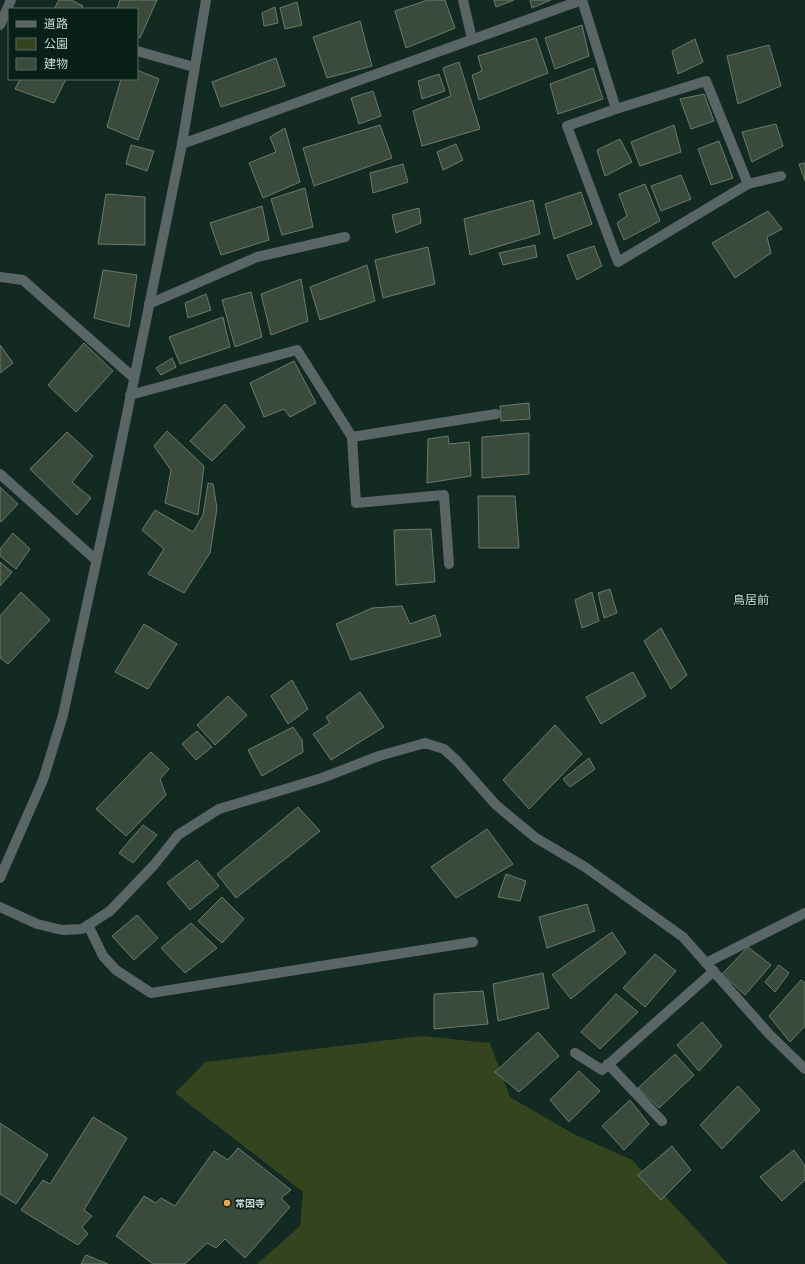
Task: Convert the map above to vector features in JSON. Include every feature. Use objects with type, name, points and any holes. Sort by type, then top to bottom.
[{"type":"street","points":[[0,25],[11,0]]},
{"type":"street","points":[[0,878],[43,780],[63,715],[182,144],[206,0]]},
{"type":"street","points":[[463,0],[472,39]]},
{"type":"street","points":[[182,144],[582,0],[616,109]]},
{"type":"street","points":[[138,51],[194,67]]},
{"type":"street","points":[[748,184],[706,81],[567,126],[618,262],[748,184],[781,176]]},
{"type":"street","points":[[149,304],[257,257],[345,237]]},
{"type":"street","points":[[0,277],[23,280],[134,378]]},
{"type":"street","points":[[130,395],[297,350],[352,437],[356,503],[444,495],[449,564]]},
{"type":"street","points":[[352,437],[496,414]]},
{"type":"street","points":[[0,474],[96,560]]},
{"type":"street","points":[[0,907],[36,924],[62,930],[82,929],[110,911],[154,865],[178,835],[219,809],[322,778],[379,756],[425,743],[444,749],[457,761],[496,805],[524,829],[536,838],[585,867],[683,937],[770,1035],[805,1068]]},
{"type":"street","points":[[706,963],[805,914]]},
{"type":"street","points":[[88,925],[103,956],[116,970],[150,994],[473,942]]},
{"type":"street","points":[[576,1053],[602,1070],[714,971]]},
{"type":"street","points":[[608,1064],[662,1121]]},
{"type":"green space","points":[[422,1036],[490,1043],[510,1097],[574,1134],[632,1160],[728,1264],[257,1264],[300,1226],[303,1192],[175,1093],[205,1062]]},
{"type":"building","points":[[59,0],[71,0],[83,6],[82,8],[55,8]]},
{"type":"building","points":[[120,0],[157,0],[140,38],[138,37],[138,8],[117,8]]},
{"type":"building","points":[[428,0],[445,0],[455,28],[406,48],[395,11]]},
{"type":"building","points":[[494,0],[514,0],[496,7]]},
{"type":"building","points":[[530,0],[551,0],[532,8]]},
{"type":"building","points":[[297,2],[302,25],[285,29],[280,8]]},
{"type":"building","points":[[275,7],[278,23],[264,26],[262,13]]},
{"type":"building","points":[[360,21],[372,66],[327,78],[313,37]]},
{"type":"building","points":[[582,25],[589,56],[555,69],[545,38]]},
{"type":"building","points":[[536,38],[548,73],[479,100],[472,75],[482,71],[478,56]]},
{"type":"building","points":[[695,39],[703,62],[678,74],[672,51]]},
{"type":"building","points":[[769,45],[781,86],[738,104],[727,56]]},
{"type":"building","points":[[276,58],[285,86],[221,107],[212,82]]},
{"type":"building","points":[[459,62],[480,129],[422,146],[413,111],[451,96],[443,68]]},
{"type":"building","points":[[593,68],[603,99],[558,114],[550,84]]},
{"type":"building","points":[[138,70],[159,79],[138,140],[107,127],[121,80],[138,80]]},
{"type":"building","points":[[439,74],[445,91],[422,99],[418,81]]},
{"type":"building","points":[[20,80],[66,80],[54,103],[15,89]]},
{"type":"building","points":[[373,91],[381,116],[359,124],[351,98]]},
{"type":"building","points":[[704,94],[714,121],[691,129],[680,99]]},
{"type":"building","points":[[776,124],[783,146],[752,162],[742,132]]},
{"type":"building","points":[[380,125],[392,158],[314,186],[303,148]]},
{"type":"building","points":[[674,125],[681,152],[640,166],[631,142]]},
{"type":"building","points":[[285,128],[300,182],[263,198],[249,163],[276,152],[270,137]]},
{"type":"building","points":[[620,139],[632,162],[605,176],[597,150]]},
{"type":"building","points":[[719,141],[733,178],[711,185],[698,149]]},
{"type":"building","points":[[456,144],[463,160],[443,170],[437,152]]},
{"type":"building","points":[[131,145],[154,151],[147,171],[126,164]]},
{"type":"building","points":[[805,163],[805,181],[799,164]]},
{"type":"building","points":[[403,164],[408,182],[373,193],[370,173]]},
{"type":"building","points":[[681,175],[691,199],[661,211],[651,186]]},
{"type":"building","points":[[645,184],[660,221],[624,240],[617,223],[627,216],[619,194]]},
{"type":"building","points":[[305,188],[313,227],[282,235],[271,199]]},
{"type":"building","points":[[581,192],[592,224],[554,239],[545,204]]},
{"type":"building","points":[[106,194],[145,197],[145,245],[98,244]]},
{"type":"building","points":[[533,200],[540,234],[470,255],[464,219]]},
{"type":"building","points":[[262,206],[269,240],[221,255],[210,223]]},
{"type":"building","points":[[419,208],[421,223],[396,233],[392,215]]},
{"type":"building","points":[[768,211],[782,229],[767,237],[771,253],[735,278],[712,243]]},
{"type":"building","points":[[535,245],[537,257],[503,265],[499,253]]},
{"type":"building","points":[[594,246],[602,266],[577,280],[567,255]]},
{"type":"building","points":[[428,247],[435,284],[383,298],[375,260]]},
{"type":"building","points":[[367,265],[375,301],[320,320],[310,287]]},
{"type":"building","points":[[103,270],[137,275],[129,327],[94,318]]},
{"type":"building","points":[[301,279],[308,321],[271,335],[261,294]]},
{"type":"building","points":[[251,292],[262,337],[235,347],[222,300]]},
{"type":"building","points":[[206,294],[211,310],[188,318],[185,303]]},
{"type":"building","points":[[223,317],[230,347],[180,364],[169,337]]},
{"type":"building","points":[[84,343],[113,371],[76,412],[48,385]]},
{"type":"building","points":[[0,345],[13,363],[0,373]]},
{"type":"building","points":[[172,358],[176,367],[161,375],[156,368]]},
{"type":"building","points":[[294,361],[316,403],[290,417],[284,409],[264,417],[250,383]]},
{"type":"building","points":[[529,403],[530,419],[501,421],[500,406]]},
{"type":"building","points":[[225,404],[245,427],[212,461],[190,441]]},
{"type":"building","points":[[167,431],[204,466],[198,515],[165,503],[171,470],[154,446]]},
{"type":"building","points":[[67,432],[93,456],[72,482],[91,498],[77,515],[30,469]]},
{"type":"building","points":[[529,433],[529,474],[482,478],[482,437]]},
{"type":"building","points":[[448,436],[449,444],[469,442],[471,476],[427,483],[428,439]]},
{"type":"building","points":[[208,483],[213,484],[217,508],[210,553],[184,593],[148,574],[164,549],[142,530],[155,510],[193,532],[203,515]]},
{"type":"building","points":[[0,487],[18,504],[1,522],[0,521]]},
{"type":"building","points":[[478,496],[515,496],[519,548],[479,548]]},
{"type":"building","points":[[431,529],[435,582],[396,585],[394,530]]},
{"type":"building","points":[[13,533],[30,549],[16,569],[0,556],[0,549]]},
{"type":"building","points":[[0,562],[12,572],[0,586]]},
{"type":"building","points":[[610,589],[617,613],[604,618],[598,593]]},
{"type":"building","points":[[21,592],[50,620],[8,664],[0,658],[0,616]]},
{"type":"building","points":[[592,592],[599,621],[582,628],[575,600]]},
{"type":"building","points":[[402,606],[410,624],[435,615],[441,636],[351,660],[336,624],[372,608]]},
{"type":"building","points":[[144,624],[177,644],[148,689],[115,672]]},
{"type":"building","points":[[661,628],[687,675],[671,689],[644,641]]},
{"type":"building","points":[[633,672],[646,696],[601,724],[586,697]]},
{"type":"building","points":[[292,680],[308,709],[288,724],[271,696]]},
{"type":"building","points":[[360,692],[384,727],[331,760],[313,734],[330,723],[326,717]]},
{"type":"building","points":[[228,696],[247,715],[215,745],[197,725]]},
{"type":"building","points":[[555,725],[582,754],[529,809],[503,780]]},
{"type":"building","points":[[293,727],[302,740],[303,752],[262,776],[248,750]]},
{"type":"building","points":[[197,731],[212,747],[196,760],[182,744]]},
{"type":"building","points":[[151,752],[169,769],[160,779],[166,795],[126,836],[96,809]]},
{"type":"building","points":[[589,758],[595,769],[570,787],[563,779]]},
{"type":"building","points":[[298,807],[320,831],[236,898],[217,874]]},
{"type":"building","points":[[143,825],[157,835],[133,863],[119,853]]},
{"type":"building","points":[[487,829],[513,864],[456,898],[431,867]]},
{"type":"building","points":[[197,860],[219,886],[190,910],[167,883]]},
{"type":"building","points":[[506,874],[526,881],[520,901],[498,897]]},
{"type":"building","points":[[222,897],[244,919],[222,943],[198,921]]},
{"type":"building","points":[[587,904],[595,931],[547,948],[539,917]]},
{"type":"building","points":[[137,915],[158,938],[134,960],[112,936]]},
{"type":"building","points":[[191,923],[217,948],[185,973],[161,948]]},
{"type":"building","points":[[612,932],[626,953],[571,999],[552,975]]},
{"type":"building","points":[[748,947],[771,965],[745,995],[722,974]]},
{"type":"building","points":[[655,954],[676,971],[645,1007],[623,988]]},
{"type":"building","points":[[779,965],[789,973],[775,992],[765,982]]},
{"type":"building","points":[[543,973],[549,1008],[498,1021],[493,984]]},
{"type":"building","points":[[801,980],[805,983],[805,1026],[790,1042],[769,1016]]},
{"type":"building","points":[[483,991],[488,1024],[434,1029],[434,994]]},
{"type":"building","points":[[616,994],[638,1012],[600,1049],[581,1032]]},
{"type":"building","points":[[702,1022],[722,1046],[699,1071],[677,1045]]},
{"type":"building","points":[[538,1032],[559,1056],[519,1092],[495,1072]]},
{"type":"building","points":[[675,1054],[694,1075],[659,1108],[638,1088]]},
{"type":"building","points":[[579,1071],[600,1091],[569,1122],[550,1100]]},
{"type":"building","points":[[738,1086],[760,1110],[722,1149],[700,1125]]},
{"type":"building","points":[[630,1100],[649,1124],[624,1150],[602,1126]]},
{"type":"building","points":[[93,1117],[127,1138],[84,1210],[92,1216],[82,1227],[88,1234],[78,1245],[21,1210],[43,1180],[50,1184]]},
{"type":"building","points":[[0,1123],[48,1155],[16,1204],[0,1194]]},
{"type":"building","points":[[672,1146],[691,1170],[661,1200],[638,1175]]},
{"type":"building","points":[[238,1148],[291,1190],[281,1198],[290,1207],[245,1258],[225,1239],[216,1248],[207,1243],[185,1264],[153,1264],[116,1236],[144,1196],[156,1203],[161,1198],[175,1206],[214,1151],[228,1160]]},
{"type":"building","points":[[794,1150],[805,1166],[805,1180],[782,1201],[760,1177]]},
{"type":"building","points":[[86,1255],[108,1264],[81,1264]]},
{"type":"place","name":"常因寺","points":[[227,1203]]},
{"type":"district","name":"鳥居前","points":[[751,600]]}]
